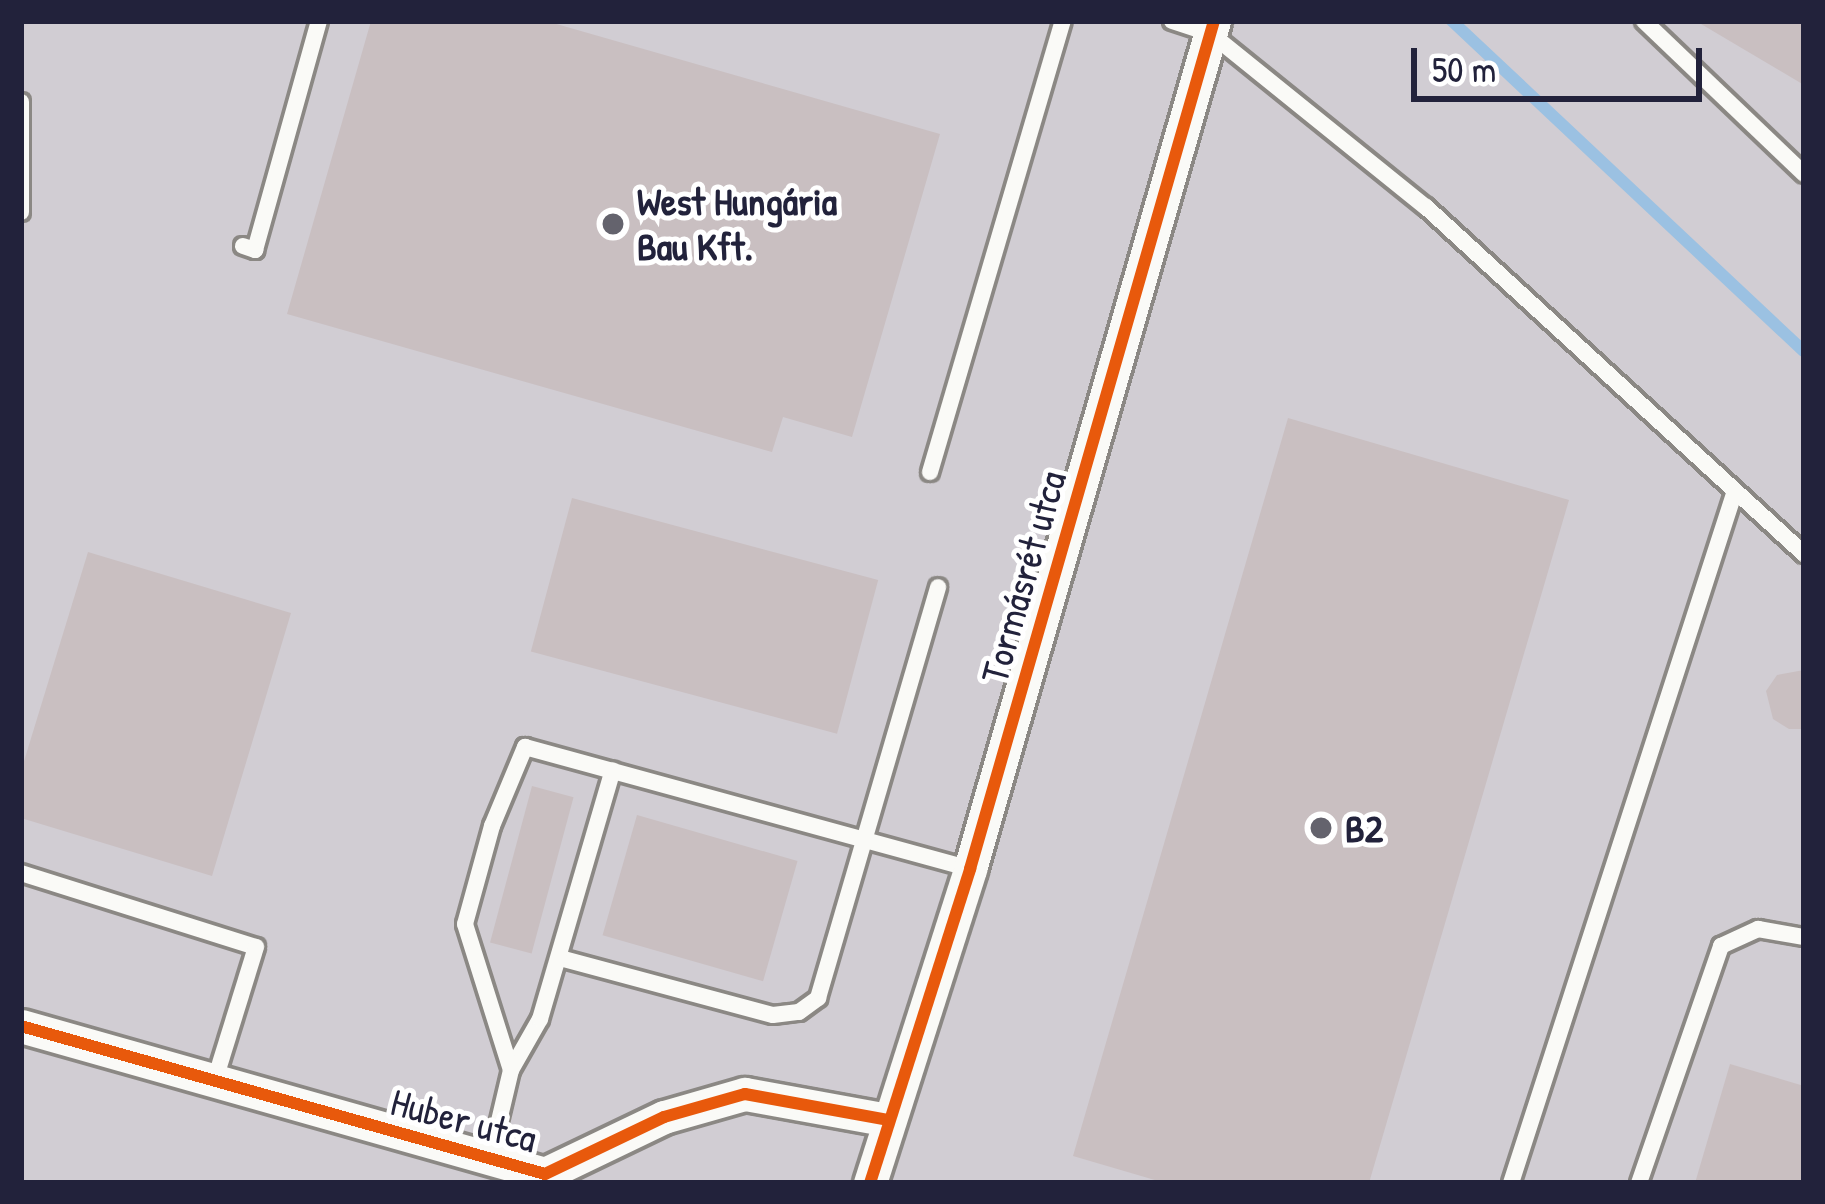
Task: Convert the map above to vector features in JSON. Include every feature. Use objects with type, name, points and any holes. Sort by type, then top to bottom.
[{"type":"street","name":"Tormásrét utca","points":[[870,1183],[970,869],[1212,27]]},
{"type":"street","name":"Huber utca","points":[[21,1025],[214,1084],[545,1174],[664,1118],[745,1094],[885,1134]]},
{"type":"street","points":[[885,1134],[892,1183]]},
{"type":"lane","points":[[243,246],[255,250],[320,21]]},
{"type":"lane","points":[[930,472],[1063,21]]},
{"type":"lane","points":[[1172,21],[1212,27],[1426,208],[1804,554]]},
{"type":"lane","points":[[1644,21],[1804,174]]},
{"type":"lane","points":[[21,102],[21,212]]},
{"type":"lane","points":[[1511,1183],[1734,494]]},
{"type":"lane","points":[[560,958],[773,1015],[799,1012],[818,998],[938,587]]},
{"type":"lane","points":[[511,1070],[465,924],[492,826],[525,747],[970,869]]},
{"type":"lane","points":[[490,1159],[511,1070],[560,958],[613,770]]},
{"type":"lane","points":[[21,873],[256,947],[214,1084]]},
{"type":"lane","points":[[1639,1183],[1721,946],[1758,929],[1804,938]]},
{"type":"shaded area","points":[[21,21],[1804,21],[1804,1183],[21,1183]]},
{"type":"building","name":"West Hungária Bau Kft.","points":[[371,21],[546,21],[940,134],[852,437],[783,417],[772,452],[287,314]]},
{"type":"building","points":[[1696,21],[1804,21],[1804,85]]},
{"type":"building","name":"B2","points":[[1288,418],[1569,500],[1369,1183],[1165,1183],[1073,1156]]},
{"type":"building","points":[[572,498],[878,580],[837,734],[531,652]]},
{"type":"building","points":[[88,552],[291,613],[212,876],[21,818],[21,771]]},
{"type":"building","points":[[1804,670],[1804,729],[1789,729],[1773,719],[1766,691],[1777,675]]},
{"type":"building","points":[[532,786],[574,797],[532,954],[490,942]]},
{"type":"building","points":[[637,815],[798,861],[763,981],[603,935]]},
{"type":"building","points":[[1730,1064],[1804,1086],[1804,1183],[1695,1183]]},
{"type":"waterway","points":[[1452,21],[1804,351]]},
{"type":"cycle path","points":[[870,1183],[970,869],[1214,21]]},
{"type":"cycle path","points":[[21,1026],[545,1174],[664,1117],[745,1094],[888,1120]]},
{"type":"place","name":"West Hungária Bau Kft.","points":[[613,224]]},
{"type":"place","name":"B2","points":[[1321,828]]}]
